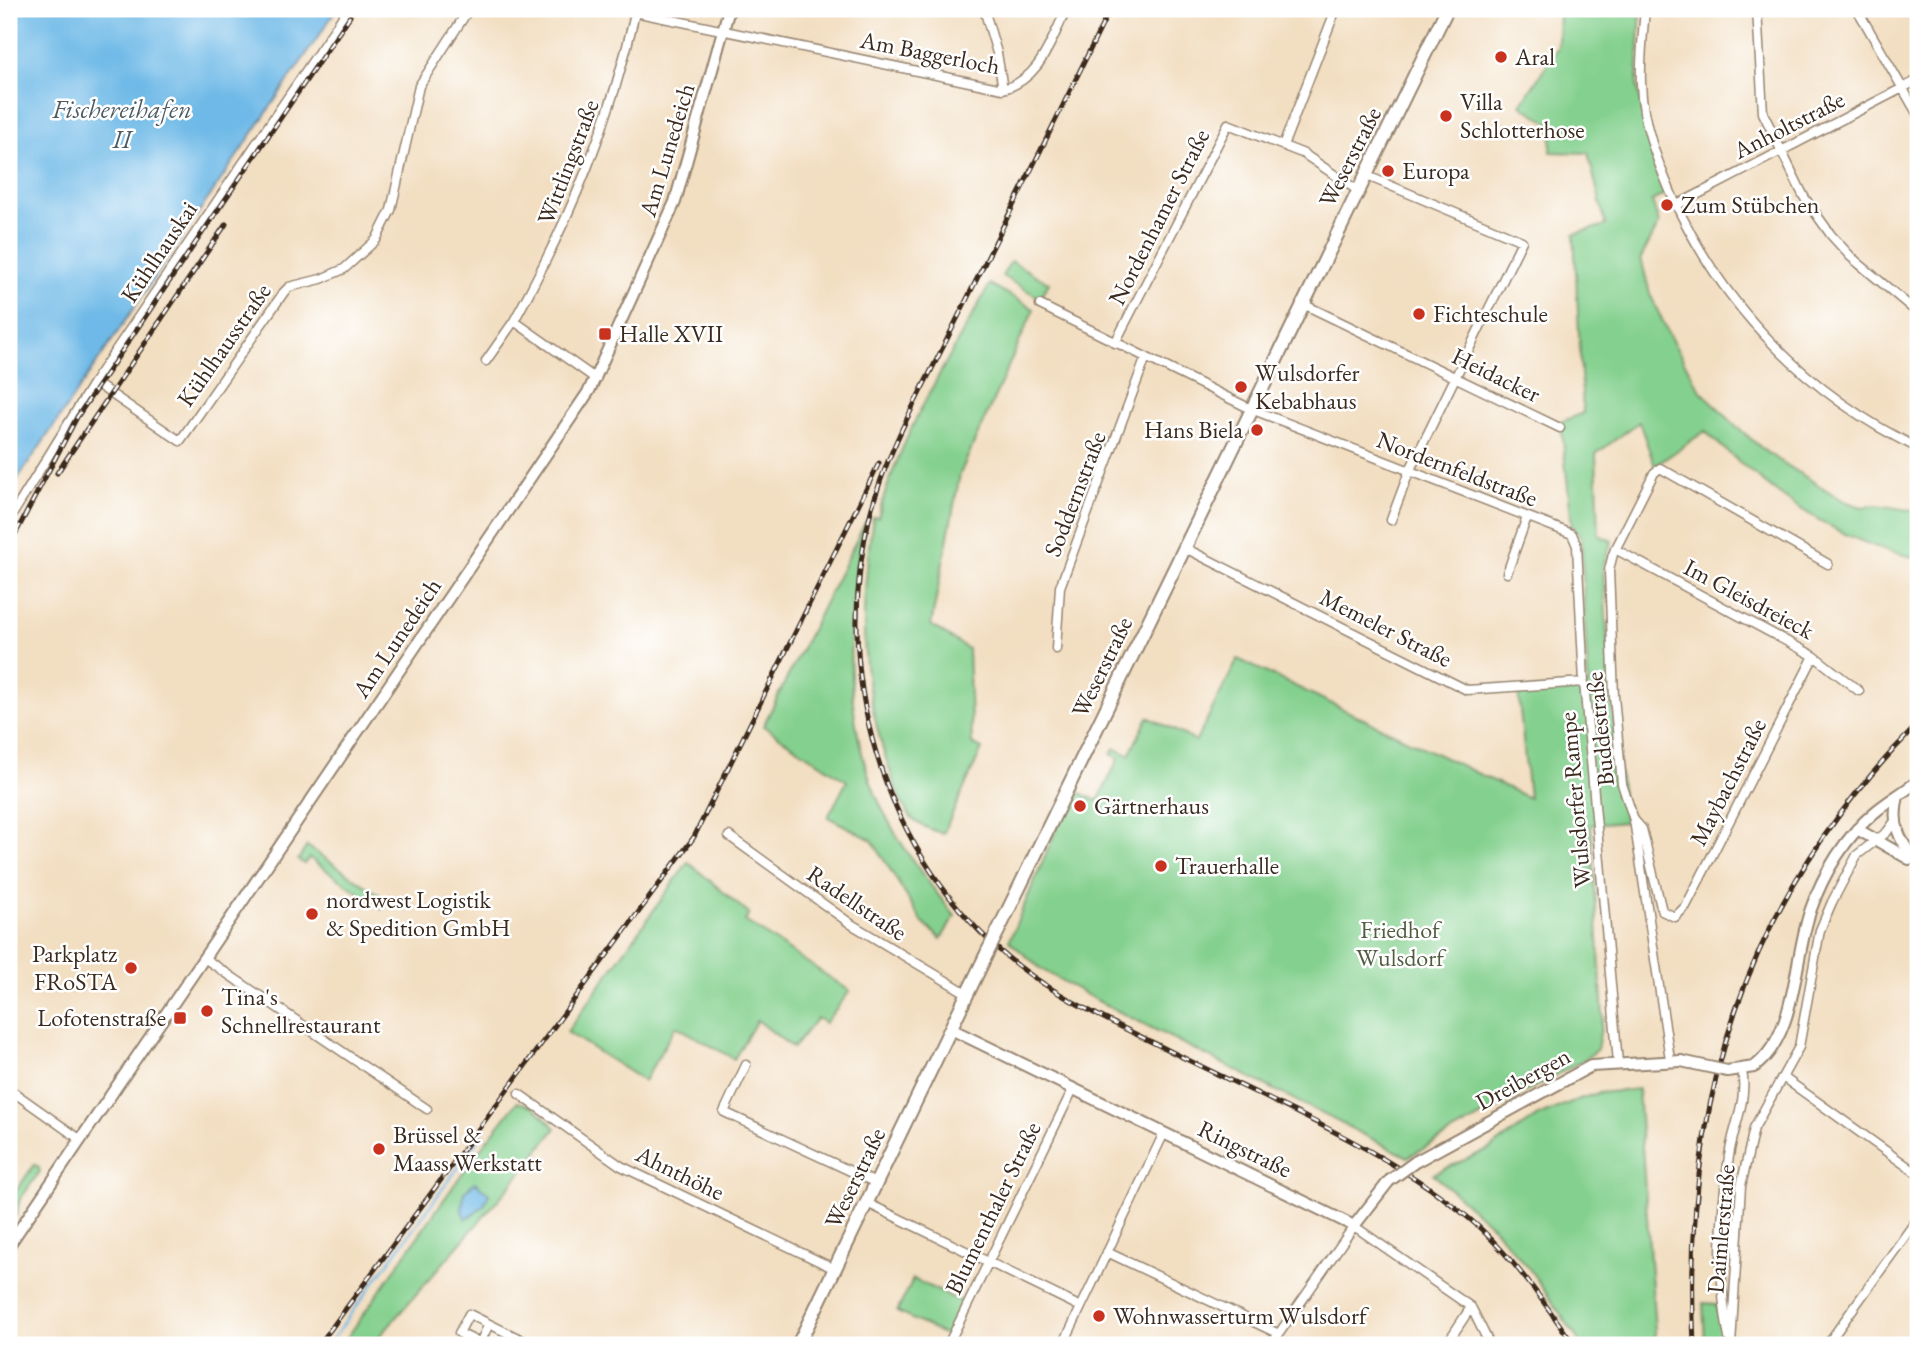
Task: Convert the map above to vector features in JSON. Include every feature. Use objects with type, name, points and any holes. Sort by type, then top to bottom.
[{"type":"main road","name":"Weserstraße","points":[[798,1345],[1301,303],[1447,9]]},
{"type":"street","name":"Kühlhauskai","points":[[9,520],[94,382],[348,9]]},
{"type":"street","name":"Kühlhausstraße","points":[[94,382],[180,441],[284,292],[289,287],[321,279],[344,269],[376,240],[391,210],[419,86],[469,9]]},
{"type":"street","name":"Am Baggerloch","points":[[620,9],[1003,89],[1021,85],[1034,73],[1067,9]]},
{"type":"street","name":"Am Lunedeich","points":[[9,1245],[596,379],[675,202],[729,9]]},
{"type":"street","points":[[984,9],[997,53],[1003,89]]},
{"type":"street","points":[[1336,9],[1283,146],[1304,154],[1357,190]]},
{"type":"street","points":[[1645,9],[1641,84],[1656,158],[1699,251],[1748,319],[1792,362],[1842,403],[1888,433],[1918,448]]},
{"type":"street","points":[[1757,9],[1761,104],[1768,128],[1812,212],[1852,257],[1918,313]]},
{"type":"street","points":[[1857,9],[1918,115]]},
{"type":"street","name":"Wittlingstraße","points":[[486,361],[514,321],[554,249],[595,153],[618,85],[635,10]]},
{"type":"street","name":"Anholtstraße","points":[[1677,205],[1918,80]]},
{"type":"street","name":"Nordenhamer Straße","points":[[1115,342],[1228,124],[1283,146]]},
{"type":"street","points":[[1365,175],[1522,241],[1409,472],[1391,520]]},
{"type":"street","name":"Heidacker","points":[[1301,303],[1560,428]]},
{"type":"street","name":"Nordernfeldstraße","points":[[1040,305],[1251,409],[1572,534]]},
{"type":"street","points":[[514,321],[596,379]]},
{"type":"street","name":"Soddernstraße","points":[[1056,649],[1060,587],[1146,357]]},
{"type":"street","name":"Buddestraße","points":[[1675,1060],[1634,820],[1622,784],[1614,695],[1609,570],[1615,549],[1654,473],[1660,468],[1828,564]]},
{"type":"street","points":[[1507,573],[1527,517]]},
{"type":"street","name":"Wulsdorfer Rampe","points":[[1572,534],[1577,547],[1584,682],[1618,1063]]},
{"type":"street","name":"Memeler Straße","points":[[1184,547],[1467,690],[1584,682]]},
{"type":"street","name":"Im Gleisdreieck","points":[[1615,549],[1814,656],[1859,691]]},
{"type":"street","name":"Maybachstraße","points":[[1669,916],[1680,914],[1686,906],[1814,656]]},
{"type":"street","points":[[1742,1071],[1760,1062],[1777,1039],[1811,909],[1830,868],[1857,828],[1918,781]]},
{"type":"street","points":[[1898,796],[1895,821],[1898,837],[1918,863]]},
{"type":"street","name":"Buddestraße","points":[[1634,820],[1642,829],[1662,911],[1669,916]]},
{"type":"street","name":"Daimlerstraße","points":[[1731,1345],[1741,1186],[1754,1128],[1769,1098],[1784,1078],[1805,1029],[1820,930],[1857,855],[1887,832],[1895,821]]},
{"type":"street","points":[[1857,828],[1918,863]]},
{"type":"street","name":"Radellstraße","points":[[729,836],[851,924],[968,994]]},
{"type":"street","points":[[204,958],[427,1109]]},
{"type":"street","name":"Ringstraße","points":[[951,1028],[1354,1226],[1471,1307],[1490,1345]]},
{"type":"street","name":"Dreibergen","points":[[1271,1345],[1354,1226],[1389,1181],[1415,1162],[1591,1066],[1675,1060],[1727,1071],[1742,1071]]},
{"type":"street","points":[[746,1065],[724,1112],[876,1183]]},
{"type":"street","name":"Daimlerstraße","points":[[1731,1345],[1723,1302],[1720,1223],[1730,1152],[1744,1095],[1742,1071]]},
{"type":"street","points":[[1784,1078],[1918,1174]]},
{"type":"street","name":"Blumenthaler Straße","points":[[948,1345],[1073,1088]]},
{"type":"street","points":[[9,1089],[81,1140]]},
{"type":"street","name":"Ahnthöhe","points":[[519,1094],[621,1167],[835,1269]]},
{"type":"street","points":[[1063,1345],[1164,1133]]},
{"type":"street","points":[[867,1203],[1081,1307]]},
{"type":"street","points":[[1827,1345],[1918,1218]]},
{"type":"street","points":[[1107,1252],[1279,1334]]},
{"type":"street","points":[[1446,1345],[1471,1307]]},
{"type":"street","points":[[489,1324],[532,1345]]},
{"type":"green space","name":"Friedhof Wulsdorf","points":[[1559,9],[1641,9],[1637,85],[1653,160],[1667,193],[1652,201],[1659,224],[1641,258],[1650,294],[1670,337],[1701,391],[1766,452],[1844,501],[1862,507],[1877,505],[1918,511],[1918,558],[1887,551],[1858,540],[1803,510],[1752,473],[1705,431],[1655,466],[1639,422],[1596,454],[1599,535],[1612,541],[1603,566],[1611,697],[1625,822],[1591,825],[1603,1017],[1597,1049],[1587,1058],[1408,1157],[1096,1000],[1041,969],[1009,941],[1073,790],[1098,801],[1119,758],[1111,754],[1114,748],[1129,755],[1148,717],[1196,741],[1238,659],[1529,798],[1518,691],[1588,685],[1581,536],[1572,526],[1561,422],[1583,413],[1574,234],[1606,225],[1588,153],[1551,152],[1552,125],[1521,105],[1558,47]]},
{"type":"green space","points":[[1011,261],[1049,283],[1040,298],[1002,276]]},
{"type":"green space","points":[[990,284],[1034,309],[960,474],[931,625],[968,649],[972,744],[982,749],[943,834],[920,825],[910,816],[899,797],[887,762],[866,670],[866,581],[873,517],[878,517],[887,486],[912,427]]},
{"type":"green space","points":[[866,521],[855,585],[850,651],[855,717],[870,780],[886,817],[918,868],[955,916],[941,939],[923,923],[872,840],[828,817],[847,781],[763,726]]},
{"type":"green space","points":[[307,846],[387,900],[382,909],[309,858],[304,864],[298,860]]},
{"type":"green space","points":[[688,862],[749,914],[745,921],[850,991],[825,1023],[817,1018],[793,1048],[757,1020],[734,1059],[676,1026],[644,1081],[567,1032]]},
{"type":"green space","points":[[1638,1089],[1656,1345],[1582,1345],[1528,1267],[1493,1227],[1433,1174],[1489,1149],[1538,1116],[1574,1101],[1598,1093]]},
{"type":"green space","points":[[517,1102],[533,1106],[556,1128],[510,1186],[372,1345],[342,1345],[473,1158]]},
{"type":"green space","points":[[34,1165],[38,1166],[40,1171],[19,1201],[17,1214],[9,1226],[9,1201]]},
{"type":"green space","points":[[913,1279],[962,1302],[947,1336],[897,1312]]},
{"type":"green space","points":[[1703,1303],[1717,1304],[1724,1345],[1705,1345]]},
{"type":"water","name":"Fischereihafen II","points":[[9,9],[337,9],[9,492]]},
{"type":"water","points":[[475,1182],[489,1194],[484,1205],[466,1219],[462,1211],[464,1192]]},
{"type":"waterway","points":[[472,1148],[482,1134]]},
{"type":"waterway","points":[[328,1345],[463,1161]]},
{"type":"railway","points":[[1110,9],[908,417],[877,490],[859,579],[857,643],[865,708],[882,770],[907,830],[940,885],[982,934],[1032,976],[1100,1016],[1332,1131],[1412,1177],[1448,1202],[1494,1242],[1574,1345]]},
{"type":"railway","points":[[9,546],[77,417],[350,16]]},
{"type":"railway","points":[[57,473],[226,224]]},
{"type":"railway","points":[[319,1345],[694,837],[879,463]]},
{"type":"railway","points":[[1694,1345],[1693,1255],[1699,1170],[1714,1087],[1736,1009],[1767,933],[1808,861],[1858,791],[1918,724]]},
{"type":"place","name":"Aral","points":[[1501,57]]},
{"type":"place","name":"Villa Schlotterhose","points":[[1446,116]]},
{"type":"place","name":"Europa","points":[[1388,171]]},
{"type":"place","name":"Zum Stübchen","points":[[1667,205]]},
{"type":"place","name":"Fichteschule","points":[[1419,314]]},
{"type":"place","name":"Halle XVII","points":[[605,334]]},
{"type":"place","name":"Wulsdorfer Kebabhaus","points":[[1241,387]]},
{"type":"place","name":"Hans Biela","points":[[1257,430]]},
{"type":"place","name":"Gärtnerhaus","points":[[1080,806]]},
{"type":"place","name":"Trauerhalle","points":[[1161,866]]},
{"type":"place","name":"nordwest Logistik & Spedition GmbH","points":[[312,914]]},
{"type":"place","name":"Parkplatz FRoSTA","points":[[131,968]]},
{"type":"place","name":"Tina's Schnellrestaurant","points":[[207,1011]]},
{"type":"place","name":"Lofotenstraße","points":[[180,1018]]},
{"type":"place","name":"Brüssel & Maass Werkstatt","points":[[379,1149]]},
{"type":"place","name":"Wohnwasserturm Wulsdorf","points":[[1099,1316]]}]
